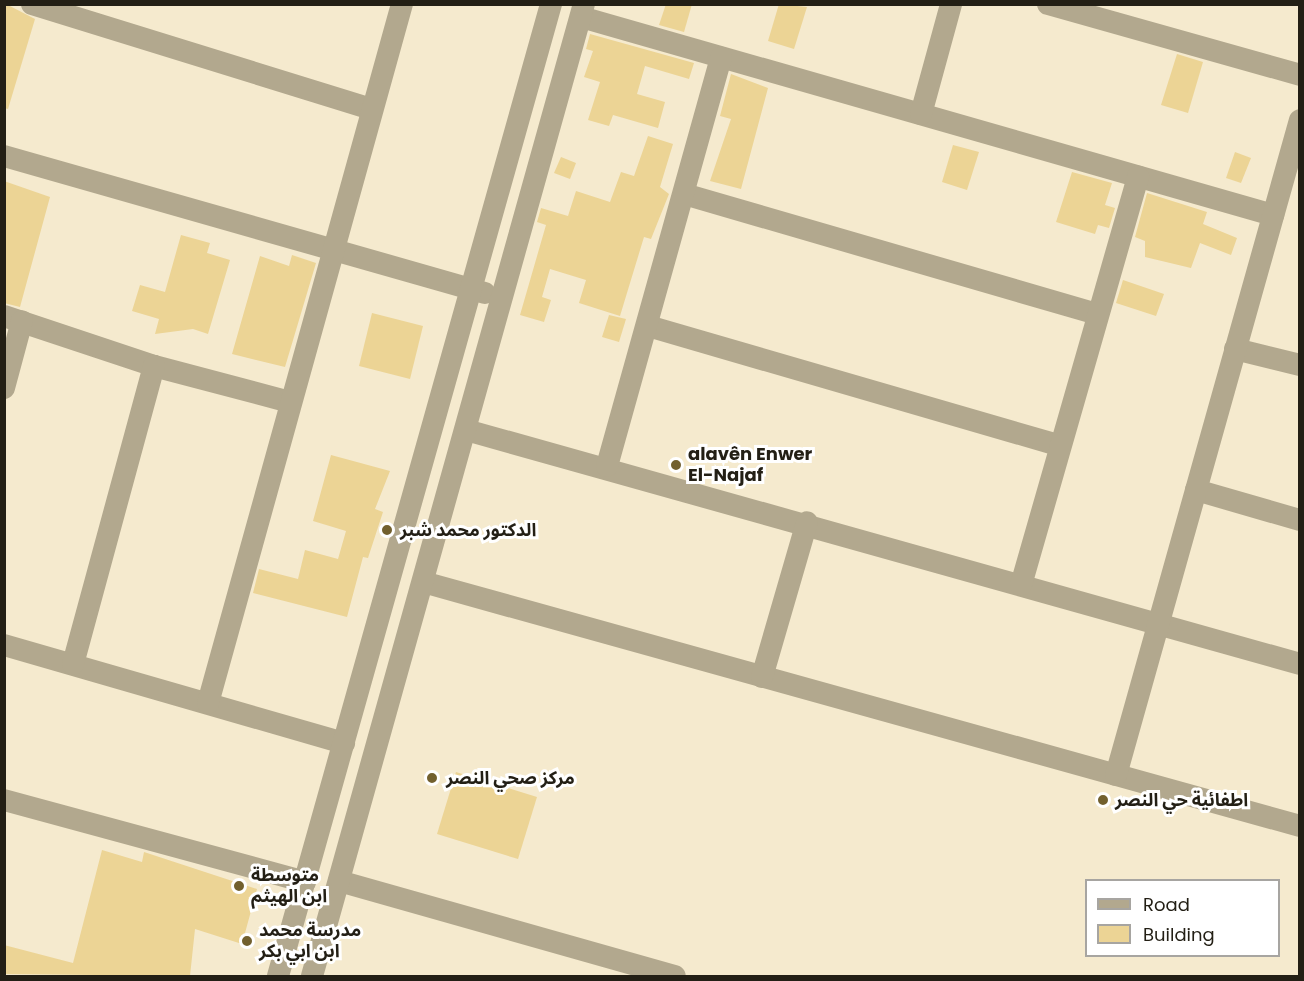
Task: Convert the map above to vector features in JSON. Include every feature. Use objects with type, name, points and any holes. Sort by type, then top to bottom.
[{"type":"street","points":[[32,4],[372,109]]},
{"type":"street","points":[[208,704],[402,4]]},
{"type":"street","points":[[278,976],[551,4]]},
{"type":"street","points":[[921,114],[951,4]]},
{"type":"street","points":[[1048,4],[1299,75]]},
{"type":"street","points":[[312,976],[583,11],[721,58],[1273,215]]},
{"type":"street","points":[[607,466],[648,326],[721,58]]},
{"type":"street","points":[[1116,775],[1299,120]]},
{"type":"street","points":[[4,156],[503,298]]},
{"type":"street","points":[[1021,585],[1137,176]]},
{"type":"street","points":[[684,194],[1098,314]]},
{"type":"street","points":[[481,258],[493,272],[511,270]]},
{"type":"street","points":[[4,388],[13,319],[154,366],[290,402]]},
{"type":"street","points":[[648,326],[1060,446]]},
{"type":"street","points":[[459,337],[476,331],[490,343]]},
{"type":"street","points":[[1235,349],[1299,365]]},
{"type":"street","points":[[73,664],[154,366]]},
{"type":"street","points":[[466,430],[607,466],[807,522],[1158,626],[1299,664]]},
{"type":"street","points":[[1196,490],[1299,519]]},
{"type":"street","points":[[762,676],[807,522]]},
{"type":"street","points":[[423,582],[1299,826]]},
{"type":"street","points":[[4,645],[344,743]]},
{"type":"street","points":[[4,800],[305,882]]},
{"type":"street","points":[[339,881],[675,976]]},
{"type":"building","points":[[6,4],[35,19],[8,109],[4,108]]},
{"type":"building","points":[[666,4],[692,4],[684,32],[659,25]]},
{"type":"building","points":[[779,4],[807,7],[794,49],[768,41]]},
{"type":"building","points":[[590,34],[694,63],[689,79],[645,66],[637,94],[665,102],[658,128],[613,115],[609,126],[588,120],[600,82],[584,77],[593,51],[586,49]]},
{"type":"building","points":[[1177,54],[1203,62],[1188,113],[1161,105]]},
{"type":"building","points":[[731,74],[768,88],[741,189],[710,181],[731,119],[720,116]]},
{"type":"building","points":[[648,136],[673,144],[660,187],[669,194],[651,239],[644,237],[620,316],[579,303],[586,280],[550,269],[542,297],[551,300],[544,322],[520,315],[546,225],[537,222],[541,208],[568,216],[576,191],[610,202],[621,172],[634,176]]},
{"type":"building","points":[[953,145],[979,152],[967,190],[942,182]]},
{"type":"building","points":[[1235,152],[1251,158],[1241,183],[1226,178]]},
{"type":"building","points":[[561,157],[576,163],[570,179],[554,173]]},
{"type":"building","points":[[1072,172],[1112,183],[1105,205],[1115,208],[1109,228],[1098,225],[1095,234],[1056,222]]},
{"type":"building","points":[[4,181],[50,197],[20,307],[4,303]]},
{"type":"building","points":[[1147,193],[1207,212],[1203,224],[1237,238],[1231,255],[1200,243],[1191,268],[1145,257],[1145,241],[1135,237]]},
{"type":"building","points":[[181,235],[210,243],[207,253],[230,260],[208,334],[193,329],[155,334],[159,319],[132,311],[140,285],[165,292]]},
{"type":"building","points":[[292,255],[316,263],[285,367],[232,354],[260,256],[289,266]]},
{"type":"building","points":[[1123,280],[1164,294],[1156,316],[1116,303]]},
{"type":"building","points":[[372,313],[423,326],[410,379],[359,366]]},
{"type":"building","points":[[609,315],[626,319],[619,342],[602,337]]},
{"type":"building","points":[[331,455],[390,471],[375,509],[383,512],[368,558],[363,557],[347,617],[253,593],[259,569],[298,579],[305,550],[338,559],[346,531],[313,521]]},
{"type":"building","points":[[456,772],[537,797],[518,859],[437,834]]},
{"type":"building","points":[[102,850],[142,862],[144,852],[257,889],[242,944],[195,929],[190,976],[4,974],[4,945],[73,963]]},
{"type":"place","name":"alavên Enwer El-Najaf","points":[[676,465]]},
{"type":"place","name":"الدكتور محمد شبر","points":[[387,530]]},
{"type":"place","name":"مركز صحي النصر","points":[[432,778]]},
{"type":"place","name":"اطفائية حي النصر","points":[[1103,800]]},
{"type":"place","name":"متوسطة ابن الهيثم","points":[[239,886]]},
{"type":"place","name":"مدرسة محمد ابن ابي بكر","points":[[247,941]]}]
